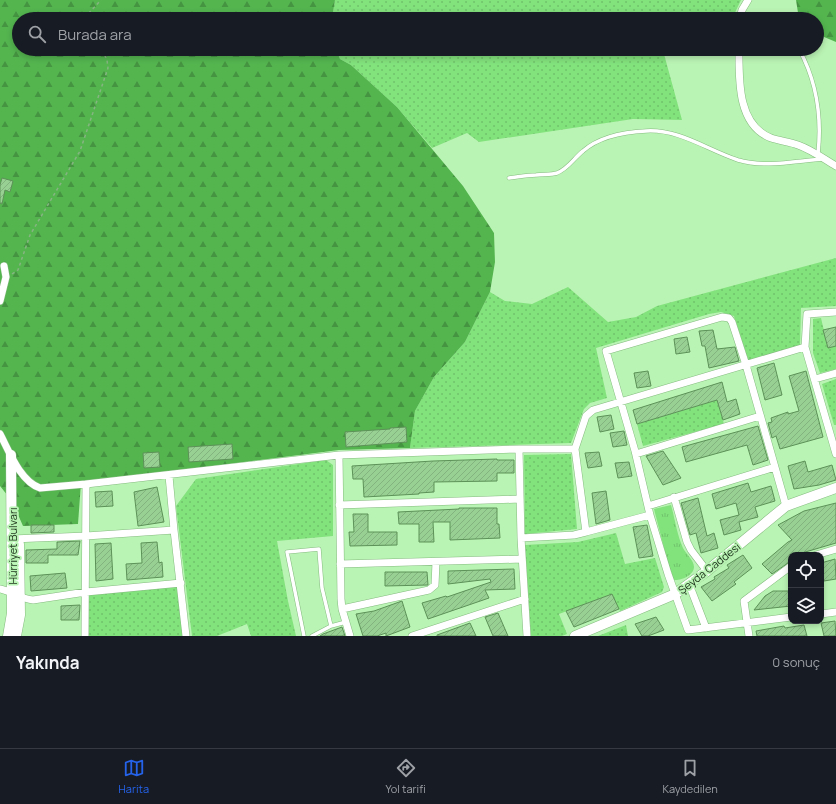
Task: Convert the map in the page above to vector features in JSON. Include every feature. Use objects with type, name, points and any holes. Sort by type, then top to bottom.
[{"type":"main road","name":"Hürriyet Bulvarı","points":[[10,455],[15,539],[16,594],[20,615],[16,636]]},
{"type":"main road","name":"Hürriyet Bulvarı","points":[[15,539],[18,467]]},
{"type":"main road","name":"Şeyda Caddesi","points":[[575,636],[675,594],[707,571],[786,506],[836,488]]},
{"type":"main road","name":"Hürriyet Bulvarı","points":[[8,636],[16,594]]},
{"type":"street","points":[[742,12],[748,0]]},
{"type":"street","points":[[739,56],[743,105],[751,122],[770,138],[798,145],[836,166]]},
{"type":"street","points":[[0,301],[6,277],[4,266]]},
{"type":"street","points":[[836,312],[807,314],[806,347],[815,379],[833,430],[836,454]]},
{"type":"street","points":[[786,506],[746,365],[732,322],[725,317],[606,351],[636,454],[650,515],[668,574],[688,630],[788,617]]},
{"type":"street","points":[[586,532],[575,449],[588,412],[806,347]]},
{"type":"street","points":[[815,379],[836,373]]},
{"type":"street","points":[[636,454],[760,416]]},
{"type":"street","points":[[0,434],[10,455],[23,476],[30,484],[40,488],[169,476],[339,455],[519,449],[575,449]]},
{"type":"street","points":[[519,449],[521,538],[527,636]]},
{"type":"street","points":[[339,455],[342,609],[350,636]]},
{"type":"street","points":[[648,506],[775,467]]},
{"type":"street","points":[[169,476],[186,636]]},
{"type":"street","points":[[85,636],[86,484]]},
{"type":"street","points":[[674,497],[687,542],[691,550],[707,571]]},
{"type":"street","points":[[339,505],[520,499]]},
{"type":"street","points":[[521,538],[574,535],[650,515]]},
{"type":"street","points":[[15,539],[174,530]]},
{"type":"street","points":[[824,553],[836,549]]},
{"type":"street","points":[[340,564],[522,559]]},
{"type":"street","points":[[342,609],[429,590],[435,585],[436,562]]},
{"type":"street","points":[[749,636],[744,601],[788,568]]},
{"type":"street","points":[[0,589],[33,600],[86,592],[181,583]]},
{"type":"street","points":[[689,584],[706,628]]},
{"type":"street","points":[[412,636],[525,599]]},
{"type":"street","points":[[824,614],[836,612]]},
{"type":"lane","points":[[509,178],[556,173],[566,167],[589,146],[604,139],[646,131],[662,132],[681,136],[738,160],[750,162],[766,164],[821,157],[816,96],[803,56]]},
{"type":"lane","points":[[304,636],[287,552],[318,549],[322,588],[331,626]]},
{"type":"lane","points":[[312,636],[331,626],[346,622]]},
{"type":"path","points":[[90,12],[102,0]]},
{"type":"path","points":[[6,277],[18,270],[30,235],[80,151],[108,68],[105,56]]},
{"type":"green space","points":[[0,0],[335,0],[333,12],[12,12],[12,56],[339,56],[340,59],[351,65],[397,107],[463,186],[494,233],[495,262],[490,292],[465,342],[434,377],[415,411],[410,448],[339,450],[81,483],[78,524],[23,526],[12,501],[0,486]]},
{"type":"green space","points":[[335,0],[741,0],[735,12],[333,12]]},
{"type":"green space","points":[[796,0],[836,0],[836,42],[824,37],[824,12],[798,12]]},
{"type":"green space","points":[[339,56],[665,56],[682,120],[633,119],[479,142],[467,133],[432,148],[397,107],[351,65],[340,59]]},
{"type":"green space","points":[[836,258],[836,306],[801,308],[800,346],[749,362],[734,316],[721,312],[709,314],[596,348],[607,398],[590,403],[584,409],[571,443],[410,448],[415,411],[434,377],[465,342],[490,292],[505,301],[532,304],[568,287],[608,322],[636,317],[657,306]]},
{"type":"green space","points":[[821,318],[828,348],[836,346],[836,369],[820,373],[813,353],[813,319]]},
{"type":"green space","points":[[836,379],[836,425],[834,425],[822,384]]},
{"type":"green space","points":[[717,400],[724,424],[643,446],[637,424]]},
{"type":"green space","points":[[571,454],[577,529],[525,534],[524,455]]},
{"type":"green space","points":[[326,460],[333,465],[333,536],[277,541],[296,636],[251,636],[247,624],[217,636],[192,636],[176,506],[196,479]]},
{"type":"green space","points":[[671,505],[681,543],[684,550],[693,562],[694,567],[690,575],[677,580],[674,580],[671,575],[654,509]]},
{"type":"green space","points":[[616,533],[625,564],[655,558],[664,587],[662,592],[620,611],[612,594],[559,614],[567,634],[562,636],[531,636],[525,545],[578,542]]},
{"type":"green space","points":[[181,583],[186,636],[85,636],[86,592]]},
{"type":"green space","points":[[626,625],[628,636],[598,636]]},
{"type":"building","points":[[2,178],[13,181],[10,192],[5,190],[2,204],[0,203],[0,185]]},
{"type":"building","points":[[836,327],[836,346],[828,348],[823,330]]},
{"type":"building","points":[[713,330],[717,349],[735,347],[739,361],[709,368],[705,346],[702,346],[699,331]]},
{"type":"building","points":[[687,337],[690,352],[676,354],[674,339]]},
{"type":"building","points":[[774,363],[782,395],[765,400],[757,368]]},
{"type":"building","points":[[648,371],[651,386],[637,388],[634,373]]},
{"type":"building","points":[[806,371],[823,437],[780,449],[776,436],[772,438],[768,423],[772,422],[771,418],[788,412],[788,414],[799,411],[789,376]]},
{"type":"building","points":[[722,382],[727,402],[736,399],[740,414],[723,420],[717,400],[637,424],[633,410]]},
{"type":"building","points":[[611,415],[614,429],[600,432],[597,417]]},
{"type":"building","points":[[758,426],[768,460],[753,465],[747,445],[686,462],[682,447]]},
{"type":"building","points":[[406,427],[407,442],[346,447],[345,432]]},
{"type":"building","points":[[624,431],[627,445],[613,447],[610,433]]},
{"type":"building","points":[[232,444],[233,459],[189,462],[188,447]]},
{"type":"building","points":[[663,451],[681,478],[663,485],[646,456]]},
{"type":"building","points":[[159,452],[160,467],[144,468],[143,453]]},
{"type":"building","points":[[599,452],[602,466],[588,468],[585,453]]},
{"type":"building","points":[[497,459],[514,460],[514,473],[497,473],[497,481],[434,482],[434,492],[364,497],[363,479],[353,479],[352,466]]},
{"type":"building","points":[[805,461],[808,472],[832,465],[836,480],[819,485],[794,489],[788,466]]},
{"type":"building","points":[[629,462],[632,476],[618,478],[615,463]]},
{"type":"building","points":[[748,483],[751,492],[771,486],[775,501],[755,507],[758,517],[739,522],[741,530],[724,535],[720,520],[739,515],[736,503],[716,509],[712,494]]},
{"type":"building","points":[[157,487],[164,522],[138,526],[134,492]]},
{"type":"building","points":[[112,491],[113,506],[96,507],[95,492]]},
{"type":"building","points":[[606,491],[610,520],[596,524],[592,493]]},
{"type":"building","points":[[698,498],[707,536],[714,533],[718,548],[701,553],[696,533],[690,535],[681,503]]},
{"type":"building","points":[[836,503],[836,543],[805,552],[788,552],[788,563],[772,574],[762,564],[792,540],[778,525],[804,511]]},
{"type":"building","points":[[459,508],[497,508],[497,524],[499,524],[500,538],[450,540],[450,522],[433,522],[434,542],[419,542],[419,524],[399,524],[398,512]]},
{"type":"building","points":[[353,514],[368,514],[368,532],[397,532],[397,545],[350,546],[349,532],[354,532]]},
{"type":"building","points":[[31,525],[54,525],[54,532],[31,533]]},
{"type":"building","points":[[647,525],[653,556],[639,558],[633,527]]},
{"type":"building","points":[[80,541],[78,555],[48,555],[48,563],[26,563],[26,550],[57,549],[57,542]]},
{"type":"building","points":[[157,542],[159,563],[162,562],[163,577],[127,580],[126,564],[142,563],[141,543]]},
{"type":"building","points":[[111,543],[113,579],[96,581],[95,544]]},
{"type":"building","points":[[743,555],[752,568],[734,582],[736,584],[712,601],[701,587],[715,579],[714,577],[729,568],[727,565]]},
{"type":"building","points":[[835,559],[836,579],[824,581],[824,562]]},
{"type":"building","points":[[514,569],[515,589],[485,590],[489,598],[428,619],[422,603],[446,596],[447,597],[491,582],[490,579],[448,584],[448,571]]},
{"type":"building","points":[[385,572],[427,572],[428,585],[385,586]]},
{"type":"building","points":[[65,573],[67,588],[31,591],[30,576]]},
{"type":"building","points":[[773,591],[788,591],[788,606],[754,610],[765,596]]},
{"type":"building","points":[[612,594],[619,609],[574,627],[566,611]]},
{"type":"building","points":[[402,601],[410,627],[386,636],[386,633],[377,636],[363,636],[356,614],[374,611]]},
{"type":"building","points":[[80,605],[79,620],[61,620],[61,606]]},
{"type":"building","points":[[498,613],[508,636],[493,636],[485,617]]},
{"type":"building","points":[[656,617],[664,630],[648,636],[642,636],[635,624]]},
{"type":"building","points":[[835,621],[836,636],[824,636],[821,624],[824,624],[824,623]]},
{"type":"building","points":[[470,623],[476,636],[437,636],[437,635]]},
{"type":"building","points":[[804,625],[807,636],[757,636],[756,631],[784,626],[785,628]]},
{"type":"building","points":[[342,627],[345,636],[320,636],[323,634]]}]
